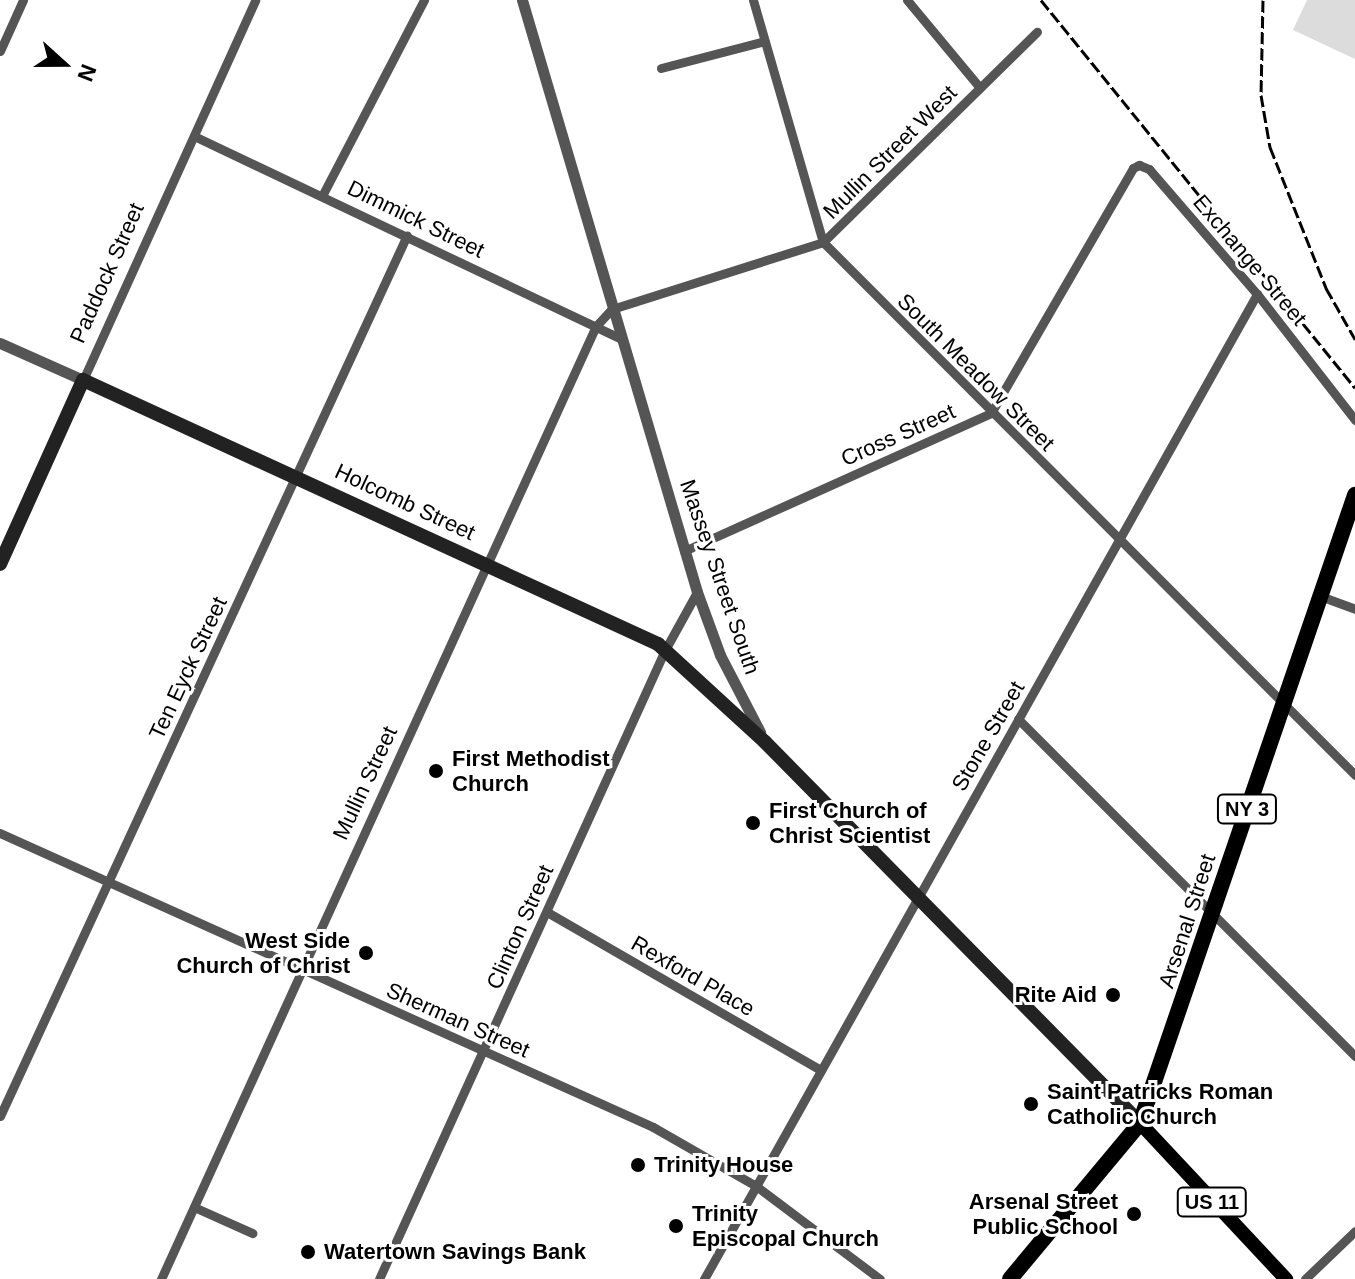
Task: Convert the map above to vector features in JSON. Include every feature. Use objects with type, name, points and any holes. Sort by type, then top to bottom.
[{"type":"highway","name":"Arsenal Street","points":[[1010,1279],[1140,1123],[1355,495]]},
{"type":"main road","name":"Holcomb Street","points":[[83,380],[485,563],[665,650],[765,742]]},
{"type":"main road","name":"Paddock Street","points":[[0,564],[83,380]]},
{"type":"main road","name":"Massey Street South","points":[[765,742],[1140,1123]]},
{"type":"main road","name":"US 11","points":[[1140,1123],[1286,1279]]},
{"type":"street","points":[[0,51],[23,0]]},
{"type":"street","name":"Paddock Street","points":[[83,380],[255,0]]},
{"type":"street","points":[[323,194],[424,0]]},
{"type":"street","name":"Massey Street South","points":[[522,0],[697,592],[726,668],[765,742]]},
{"type":"street","name":"South Meadow Street","points":[[753,0],[823,242],[1355,775]]},
{"type":"street","points":[[907,0],[980,88]]},
{"type":"street","name":"Mullin Street West","points":[[612,309],[823,242],[1037,32]]},
{"type":"street","points":[[661,68],[765,41]]},
{"type":"street","name":"Dimmick Street","points":[[194,136],[323,194],[621,339]]},
{"type":"street","name":"Exchange Street","points":[[991,413],[1133,168],[1149,169],[1257,294],[1355,420]]},
{"type":"street","name":"Ten Eyck Street","points":[[0,1116],[407,235]]},
{"type":"street","name":"Stone Street","points":[[704,1279],[1257,294]]},
{"type":"street","name":"Mullin Street","points":[[161,1279],[485,563],[596,326],[612,309]]},
{"type":"street","name":"Holcomb Street","points":[[0,343],[83,380]]},
{"type":"street","name":"Cross Street","points":[[684,551],[991,413]]},
{"type":"street","name":"Clinton Street","points":[[379,1279],[665,650],[697,592]]},
{"type":"street","points":[[1320,596],[1355,609]]},
{"type":"street","points":[[1018,719],[1355,1056]]},
{"type":"street","name":"Sherman Street","points":[[0,833],[653,1127],[756,1186],[880,1279]]},
{"type":"street","name":"Rexford Place","points":[[547,912],[821,1070]]},
{"type":"street","points":[[194,1207],[252,1233]]},
{"type":"street","points":[[1305,1279],[1355,1231]]},
{"type":"shaded area","points":[[1307,0],[1355,0],[1355,59],[1293,30]]},
{"type":"railway","points":[[1041,0],[1355,388]]},
{"type":"railway","points":[[1263,0],[1261,95],[1270,147],[1326,288],[1355,339]]},
{"type":"place","name":"First Methodist Church","points":[[436,771]]},
{"type":"place","name":"First Church of Christ Scientist","points":[[753,823]]},
{"type":"place","name":"West Side Church of Christ","points":[[366,953]]},
{"type":"place","name":"Rite Aid","points":[[1113,995]]},
{"type":"place","name":"Saint Patricks Roman Catholic Church","points":[[1031,1104]]},
{"type":"place","name":"Trinity House","points":[[638,1165]]},
{"type":"place","name":"Arsenal Street Public School","points":[[1134,1214]]},
{"type":"place","name":"Trinity Episcopal Church","points":[[676,1226]]},
{"type":"place","name":"Watertown Savings Bank","points":[[308,1252]]}]
